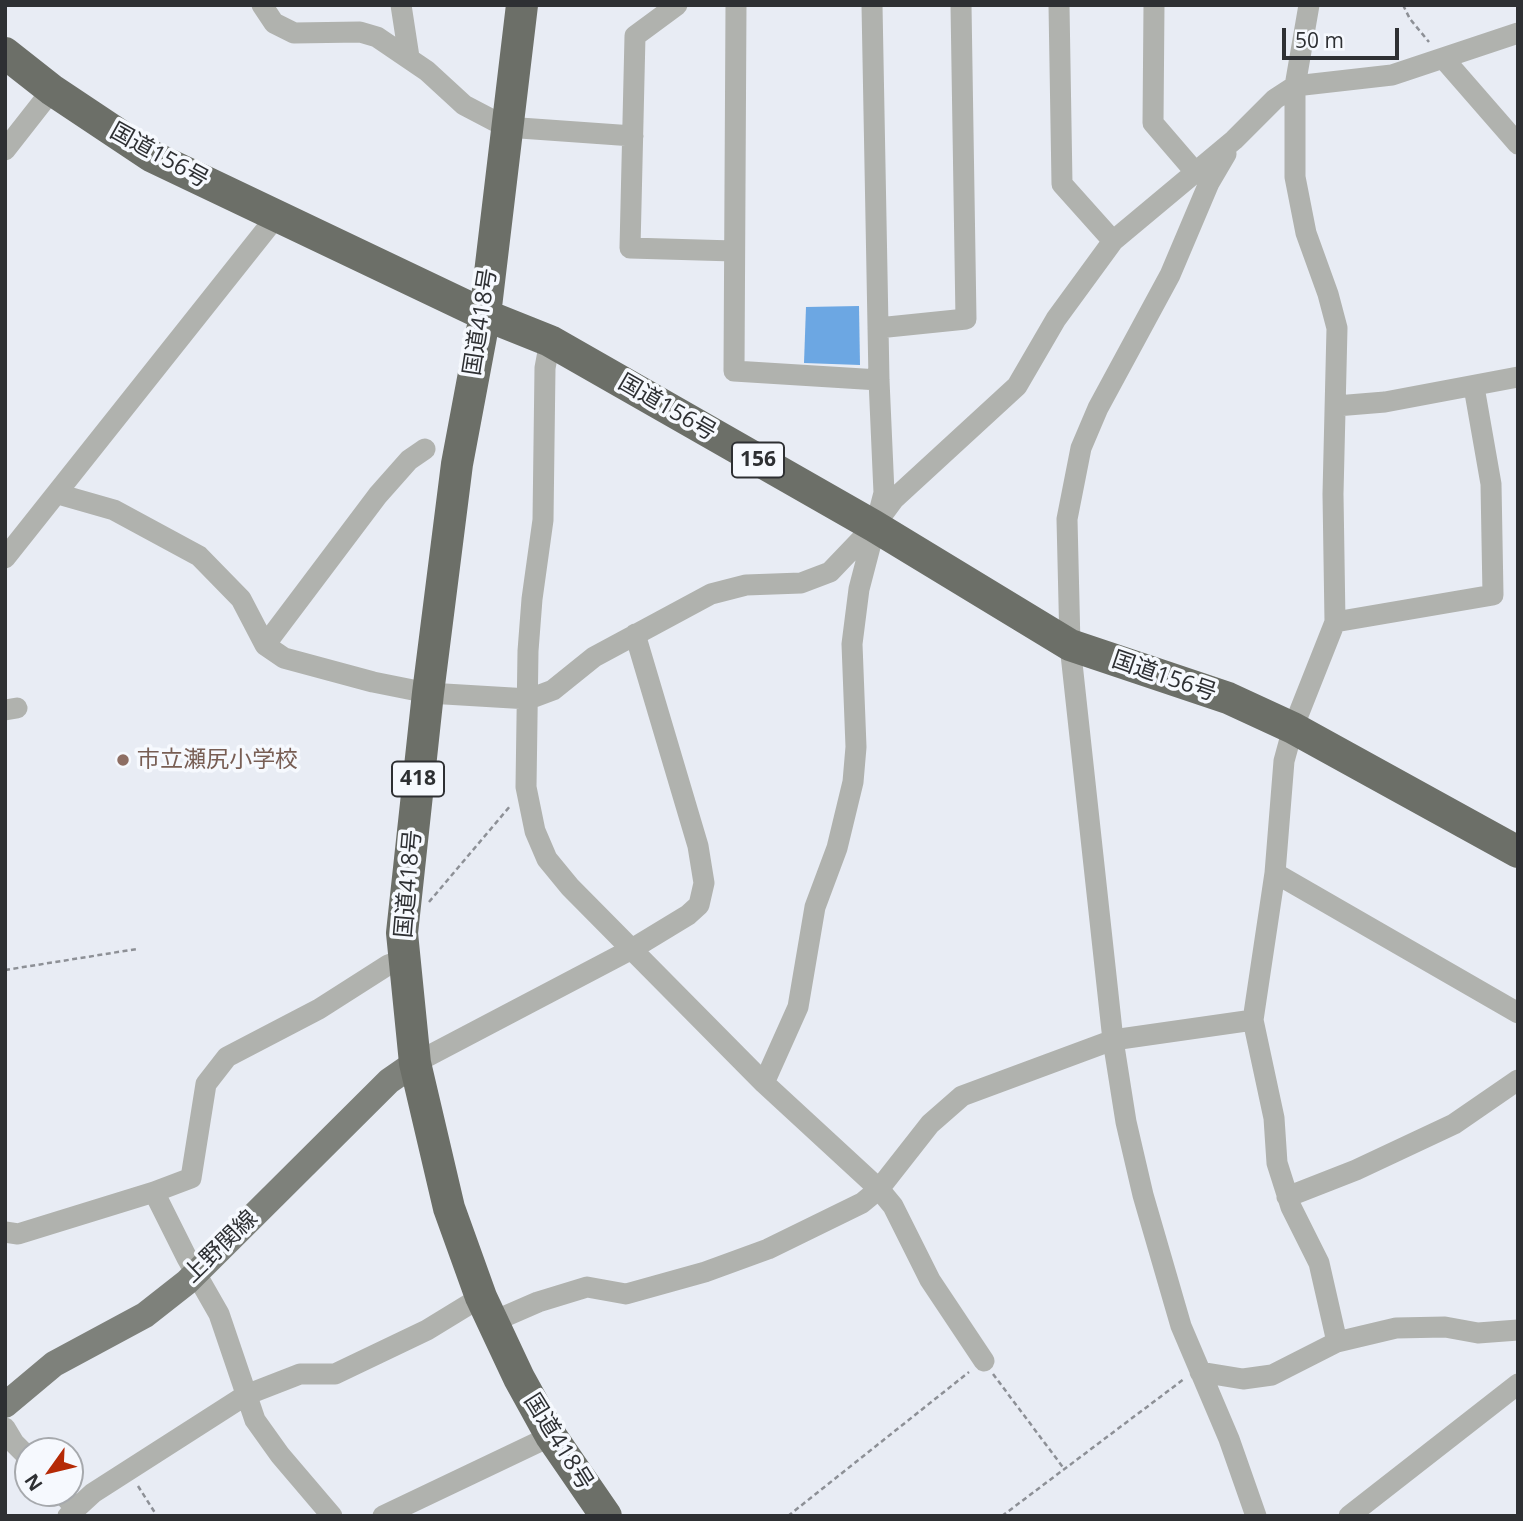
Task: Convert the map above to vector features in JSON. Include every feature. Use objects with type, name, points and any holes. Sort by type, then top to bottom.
[{"type":"highway","name":"国道418号","points":[[522,5],[485,315],[457,464],[428,693],[402,933],[415,1063],[449,1208],[486,1310],[519,1378],[551,1436],[606,1516]]},
{"type":"highway","name":"国道156号","points":[[5,53],[52,90],[151,156],[485,315],[550,341],[874,526],[1070,645],[1228,698],[1293,728],[1518,852]]},
{"type":"main road","name":"上野関線","points":[[5,1405],[54,1364],[145,1315],[197,1272],[389,1081],[415,1063]]},
{"type":"street","points":[[262,5],[274,23],[294,33],[360,32],[377,37],[427,71],[464,105],[506,127],[632,136]]},
{"type":"street","points":[[401,5],[409,57]]},
{"type":"street","points":[[677,5],[635,36],[630,248],[734,251]]},
{"type":"street","points":[[736,5],[734,371],[879,380]]},
{"type":"street","points":[[764,1083],[798,1007],[815,907],[837,848],[853,782],[856,747],[852,644],[859,589],[884,493],[879,380],[872,5]]},
{"type":"street","points":[[878,328],[966,318],[961,5]]},
{"type":"street","points":[[1059,5],[1062,184],[1112,241]]},
{"type":"street","points":[[1154,5],[1153,123],[1196,173]]},
{"type":"street","points":[[1309,5],[1295,86],[1295,177],[1306,233],[1337,328],[1333,494],[1335,622],[1293,728],[1284,761],[1275,873],[1253,1020],[1274,1118],[1277,1164],[1287,1197],[1319,1264],[1337,1342]]},
{"type":"street","points":[[58,494],[114,510],[199,556],[241,599],[265,645],[285,658],[373,682],[428,693],[529,699],[553,690],[594,657],[711,594],[746,585],[801,583],[830,572],[874,526],[894,499],[1017,386],[1056,319],[1112,241],[1234,140],[1275,99],[1295,86],[1392,75],[1518,33]]},
{"type":"street","points":[[1443,58],[1518,144]]},
{"type":"street","points":[[5,150],[52,90]]},
{"type":"street","points":[[1234,140],[1209,183],[1170,275],[1098,408],[1081,448],[1067,519],[1070,645],[1113,1040],[1126,1122],[1143,1195],[1181,1326],[1229,1439],[1256,1516]]},
{"type":"street","points":[[5,558],[276,217]]},
{"type":"street","points":[[550,341],[545,368],[543,520],[528,651],[526,787],[535,831],[547,859],[570,887],[764,1083],[879,1189],[893,1206],[930,1280],[984,1361]]},
{"type":"street","points":[[1336,405],[1385,402],[1518,377]]},
{"type":"street","points":[[1335,622],[1493,595],[1491,484],[1474,387]]},
{"type":"street","points":[[265,645],[378,495],[409,460],[425,449]]},
{"type":"street","points":[[415,1063],[632,949],[688,915],[699,905],[704,883],[698,846],[635,634]]},
{"type":"street","points":[[1275,873],[1518,1013]]},
{"type":"street","points":[[5,1232],[18,1234],[191,1178],[206,1084],[227,1057],[319,1009],[388,965],[404,959]]},
{"type":"street","points":[[84,1498],[246,1395],[300,1374],[335,1374],[428,1330],[486,1310],[538,1302],[587,1287],[626,1294],[705,1272],[768,1249],[862,1203],[879,1189],[930,1124],[962,1096],[1113,1040],[1253,1020]]},
{"type":"street","points":[[1287,1197],[1356,1170],[1454,1124],[1518,1080]]},
{"type":"street","points":[[154,1192],[219,1314],[255,1420],[280,1455],[332,1516]]},
{"type":"street","points":[[1200,1372],[1243,1379],[1272,1375],[1337,1342],[1396,1328],[1445,1327],[1478,1333],[1518,1330]]},
{"type":"street","points":[[1349,1516],[1518,1384]]},
{"type":"street","points":[[383,1516],[551,1436]]},
{"type":"path","points":[[1403,5],[1410,19],[1443,58]]},
{"type":"path","points":[[429,902],[526,787]]},
{"type":"path","points":[[5,970],[137,949]]},
{"type":"path","points":[[788,1516],[984,1361],[1065,1470]]},
{"type":"path","points":[[1002,1516],[1182,1380],[1200,1372]]},
{"type":"path","points":[[129,1471],[157,1516]]},
{"type":"water","points":[[859,306],[860,365],[804,363],[806,307]]},
{"type":"place","name":"市立瀬尻小学校","points":[[123,760]]}]
